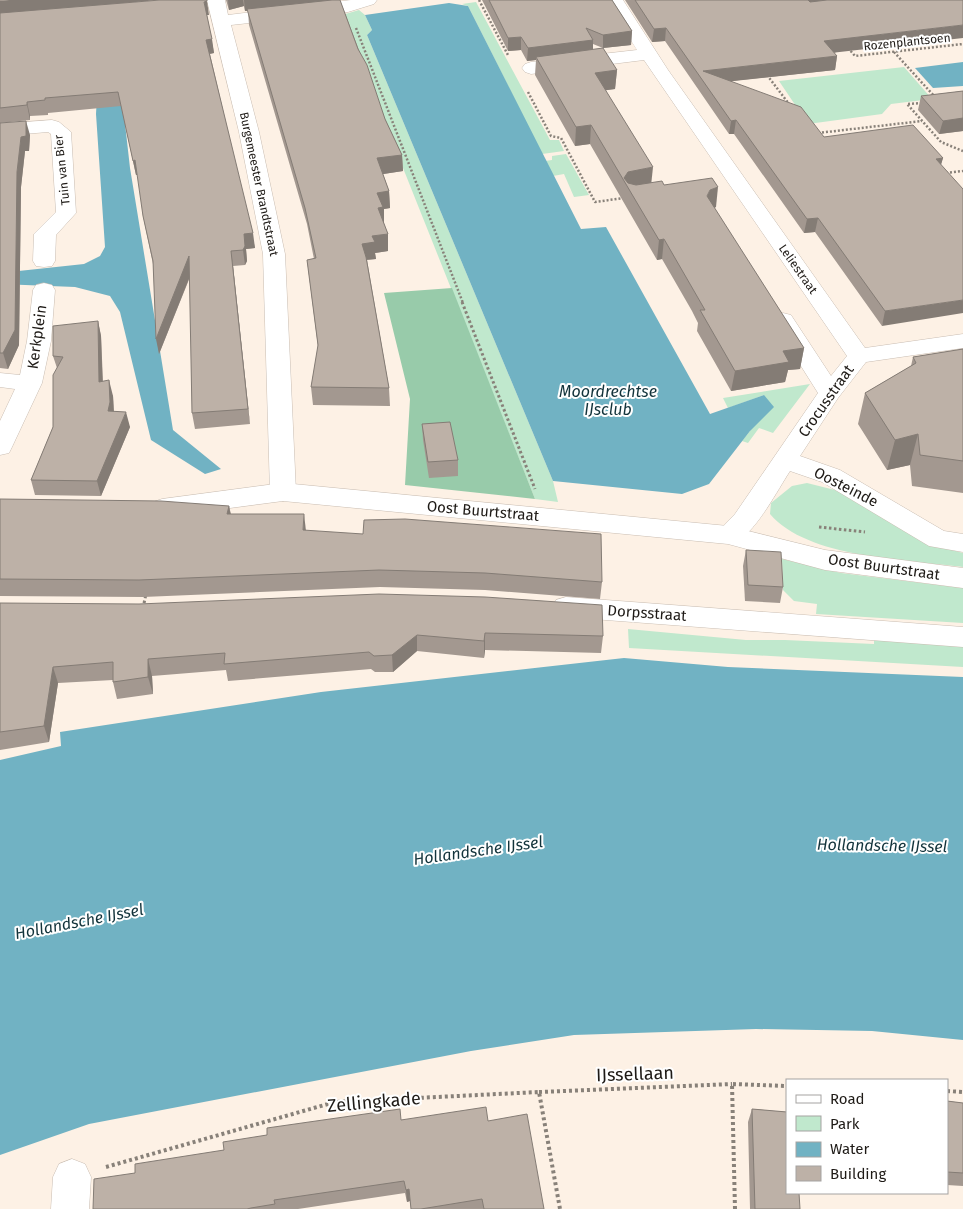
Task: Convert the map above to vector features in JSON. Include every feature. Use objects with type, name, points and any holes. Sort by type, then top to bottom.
[{"type":"street","name":"Leliestraat","points":[[614,0],[729,182],[859,356]]},
{"type":"street","points":[[196,4],[218,8],[358,3]]},
{"type":"street","name":"Burgemeester Brandtstraat","points":[[218,8],[274,254],[283,492]]},
{"type":"street","points":[[531,68],[648,54]]},
{"type":"street","name":"Tuin van Bier","points":[[0,130],[52,126],[61,132],[66,213],[45,234],[44,261]]},
{"type":"street","name":"Kerkplein","points":[[0,380],[30,384],[39,341],[44,290]]},
{"type":"street","points":[[773,304],[830,394]]},
{"type":"street","name":"Crocusstraat","points":[[786,460],[830,394],[859,356],[963,340]]},
{"type":"street","points":[[0,447],[30,384]]},
{"type":"street","points":[[728,535],[744,520],[786,460]]},
{"type":"street","name":"Oosteinde","points":[[786,460],[831,476],[938,539],[963,543]]},
{"type":"street","name":"Oost Buurtstraat","points":[[143,507],[198,504],[283,492],[728,535],[824,560],[963,578]]},
{"type":"street","name":"Dorpsstraat","points":[[544,606],[963,636]]},
{"type":"path","points":[[479,0],[511,61]]},
{"type":"path","points":[[358,3],[546,516]]},
{"type":"path","name":"Rozenplantsoen","points":[[844,43],[855,56],[963,44]]},
{"type":"path","points":[[894,52],[938,100],[931,101]]},
{"type":"path","points":[[767,74],[789,104]]},
{"type":"path","points":[[525,86],[551,136],[561,138],[595,202],[624,198]]},
{"type":"path","points":[[923,102],[907,104],[941,142],[963,151]]},
{"type":"path","points":[[811,134],[922,121]]},
{"type":"path","points":[[944,173],[963,170]]},
{"type":"path","points":[[812,526],[870,532]]},
{"type":"path","points":[[143,609],[147,590]]},
{"type":"path","points":[[735,1209],[732,1084],[786,1086]]},
{"type":"path","name":"IJssellaan","points":[[539,1092],[732,1084]]},
{"type":"path","points":[[948,1091],[963,1092]]},
{"type":"path","points":[[539,1092],[560,1209]]},
{"type":"path","name":"Zellingkade","points":[[71,1193],[335,1102],[539,1092]]},
{"type":"green space","points":[[476,2],[550,140],[559,140],[564,151],[542,154],[468,6],[462,4]]},
{"type":"green space","points":[[359,10],[365,15],[372,30],[367,35],[553,481],[558,502],[535,499],[342,15]]},
{"type":"green space","points":[[904,67],[932,99],[891,104],[882,114],[808,124],[779,81]]},
{"type":"green space","points":[[566,154],[589,195],[574,197],[564,174],[553,176],[545,161],[552,160],[552,156]]},
{"type":"green space","points":[[452,288],[535,499],[405,485],[410,399],[384,293]]},
{"type":"green space","points":[[810,384],[773,433],[759,428],[748,443],[742,441],[750,431],[764,395],[728,408],[723,398]]},
{"type":"green space","points":[[807,483],[839,491],[923,542],[963,553],[963,567],[860,554],[808,540],[787,529],[770,514],[771,503],[792,486]]},
{"type":"green space","points":[[782,559],[841,573],[963,588],[963,623],[816,614],[817,604],[794,601],[783,590]]},
{"type":"green space","points":[[628,629],[746,640],[874,644],[874,637],[963,645],[963,667],[629,648]]},
{"type":"water","name":"Moordrechtse IJsclub","points":[[449,3],[468,6],[581,229],[606,227],[710,414],[764,395],[774,407],[750,431],[709,484],[682,494],[553,481],[367,35],[372,30],[365,15]]},
{"type":"water","points":[[116,44],[130,168],[173,430],[221,469],[205,474],[151,440],[120,312],[110,296],[75,287],[0,284],[0,273],[84,264],[100,256],[105,247],[96,114],[98,78]]},
{"type":"water","points":[[963,62],[963,86],[933,88],[915,68]]},
{"type":"water","name":"Hollandsche IJssel","points":[[624,658],[728,667],[963,677],[963,1040],[872,1031],[756,1029],[574,1035],[471,1051],[89,1124],[0,1155],[0,760],[61,746],[60,732],[321,692]]},
{"type":"building","points":[[160,0],[207,0],[204,2],[212,39],[206,40],[253,233],[244,234],[245,246],[243,250],[231,251],[248,409],[192,413],[189,256],[156,339],[153,261],[143,216],[135,160],[133,161],[118,92],[45,98],[45,100],[27,102],[27,105],[0,108],[0,13]]},
{"type":"building","points":[[340,0],[358,49],[367,65],[385,119],[402,155],[377,158],[389,191],[377,193],[383,207],[378,208],[388,234],[372,236],[375,242],[362,244],[366,257],[389,388],[311,387],[318,345],[307,260],[316,258],[305,208],[247,9]]},
{"type":"building","points":[[489,0],[612,0],[632,31],[603,35],[586,28],[593,40],[528,48],[521,37],[508,38]]},
{"type":"building","points":[[635,0],[808,0],[810,2],[827,0],[963,0],[963,25],[824,41],[837,56],[703,71],[801,107],[824,137],[913,125],[943,158],[936,159],[963,189],[963,300],[885,311],[818,218],[807,219],[736,120],[731,121],[666,28],[654,29]]},
{"type":"building","points":[[603,48],[617,70],[595,73],[653,167],[628,172],[624,178],[628,183],[636,185],[662,181],[664,185],[712,178],[718,187],[710,190],[707,196],[804,348],[783,351],[789,362],[735,371],[700,310],[705,310],[664,239],[659,240],[591,125],[576,127],[536,57]]},
{"type":"building","points":[[963,91],[963,118],[943,121],[921,96]]},
{"type":"building","points":[[26,121],[26,136],[21,137],[17,172],[15,330],[3,353],[0,353],[0,123]]},
{"type":"building","points":[[98,321],[99,382],[109,380],[110,402],[108,411],[126,412],[97,481],[31,480],[53,427],[53,375],[63,357],[53,356],[53,326]]},
{"type":"building","points":[[963,349],[963,461],[920,455],[918,434],[895,440],[865,393],[916,363],[913,357]]},
{"type":"building","points":[[450,422],[458,460],[428,462],[422,424]]},
{"type":"building","points":[[0,499],[161,501],[229,506],[227,514],[304,514],[303,530],[363,534],[364,520],[405,519],[601,534],[602,582],[485,573],[379,570],[139,580],[0,579]]},
{"type":"building","points":[[746,550],[781,552],[783,587],[748,585]]},
{"type":"building","points":[[379,594],[485,597],[602,605],[603,636],[485,633],[484,641],[417,635],[392,655],[374,656],[369,652],[224,664],[225,653],[148,659],[148,677],[113,682],[113,662],[53,667],[44,726],[0,732],[0,603],[139,604]]},
{"type":"building","points":[[948,1101],[963,1103],[963,1173],[948,1172]]},
{"type":"building","points":[[486,1107],[488,1121],[527,1114],[544,1209],[484,1209],[482,1199],[411,1209],[409,1189],[406,1190],[404,1181],[274,1200],[275,1204],[247,1209],[93,1209],[94,1179],[135,1173],[135,1164],[224,1150],[223,1142],[267,1135],[267,1128],[400,1109],[401,1120]]},
{"type":"building","points":[[752,1109],[786,1112],[786,1194],[799,1194],[800,1209],[755,1209]]}]
